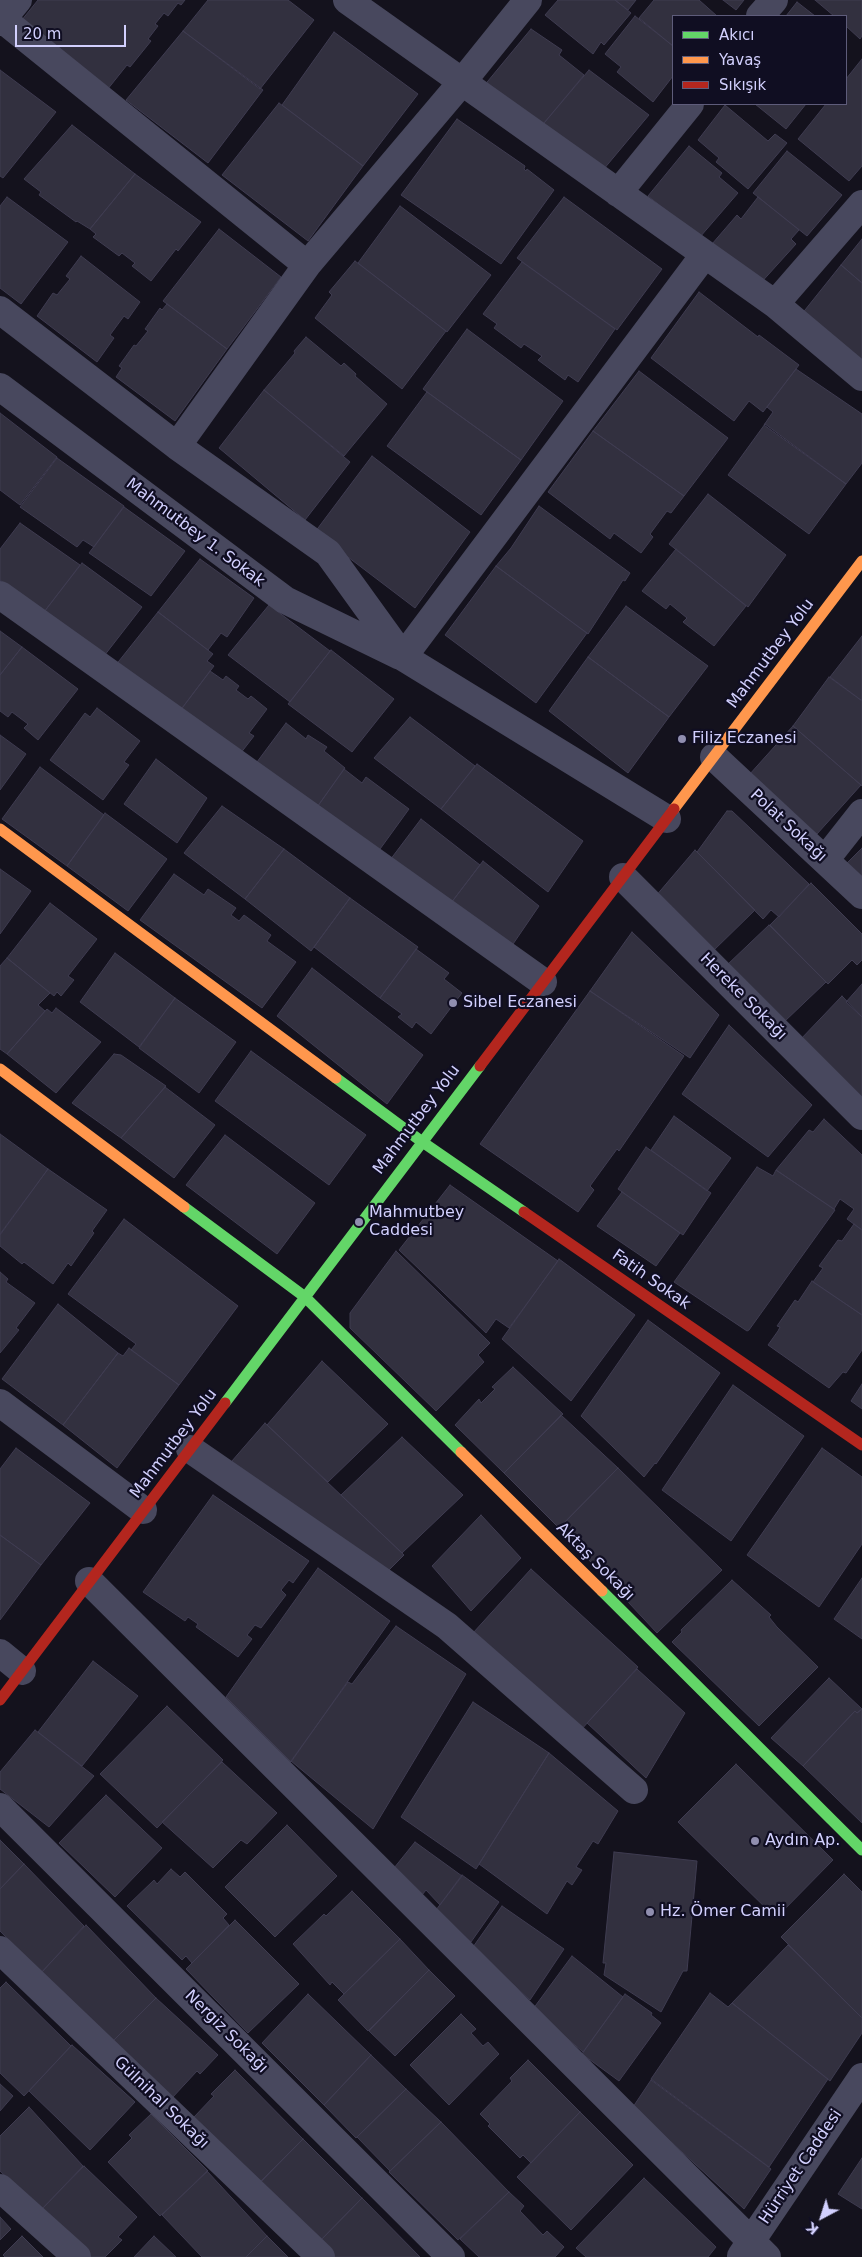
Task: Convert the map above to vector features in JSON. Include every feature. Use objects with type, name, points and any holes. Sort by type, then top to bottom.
[{"type":"street","points":[[347,0],[775,304],[862,377]]},
{"type":"street","points":[[178,446],[307,265],[462,82],[528,0]]},
{"type":"street","points":[[761,15],[774,0]]},
{"type":"street","points":[[7,14],[307,265]]},
{"type":"street","points":[[618,193],[689,105]]},
{"type":"street","points":[[775,304],[862,204]]},
{"type":"street","points":[[0,310],[178,446],[328,553],[403,657],[705,254]]},
{"type":"street","name":"Mahmutbey 1. Sokak","points":[[0,387],[285,600],[403,657],[667,819]]},
{"type":"street","name":"Mahmutbey Yolu","points":[[0,1700],[421,1141],[862,561]]},
{"type":"street","points":[[0,595],[543,982]]},
{"type":"street","name":"Polat Sokağı","points":[[714,757],[862,895]]},
{"type":"street","points":[[825,860],[862,813]]},
{"type":"street","name":"Fatih Sokak","points":[[0,829],[421,1141],[862,1445]]},
{"type":"street","name":"Hereke Sokağı","points":[[623,877],[862,1116]]},
{"type":"street","name":"Aktaş Sokağı","points":[[0,1069],[305,1297],[862,1850]]},
{"type":"street","points":[[0,1403],[143,1510]]},
{"type":"street","points":[[190,1449],[447,1626],[634,1790]]},
{"type":"street","points":[[89,1581],[752,2252]]},
{"type":"street","points":[[0,1653],[22,1670]]},
{"type":"street","name":"Nergiz Sokağı","points":[[0,1807],[451,2257]]},
{"type":"street","name":"Gülnihal Sokağı","points":[[0,1950],[321,2257]]},
{"type":"street","name":"Hürriyet Caddesi","points":[[752,2252],[862,2077]]},
{"type":"street","points":[[0,2188],[77,2257]]},
{"type":"building","points":[[38,0],[185,0],[181,5],[178,3],[168,16],[164,13],[155,24],[158,26],[148,39],[151,41],[130,67],[127,65],[107,90],[21,21]]},
{"type":"building","points":[[208,0],[288,0],[314,20],[260,89],[183,31]]},
{"type":"building","points":[[558,0],[615,0],[631,13],[604,45],[601,42],[593,54],[545,15]]},
{"type":"building","points":[[615,0],[636,0],[628,10]]},
{"type":"building","points":[[654,0],[699,0],[716,15],[672,15],[672,45],[639,18]]},
{"type":"building","points":[[723,0],[744,0],[736,10]]},
{"type":"building","points":[[815,0],[862,0],[862,36],[860,39],[847,27],[847,15],[833,15]]},
{"type":"building","points":[[797,2],[814,15],[787,15]]},
{"type":"building","points":[[635,16],[672,45],[672,77],[653,102],[617,72],[621,67],[605,54]]},
{"type":"building","points":[[531,29],[562,50],[559,55],[584,75],[539,129],[483,87]]},
{"type":"building","points":[[183,31],[263,90],[208,163],[126,100]]},
{"type":"building","points":[[334,32],[418,94],[363,166],[282,105]]},
{"type":"building","points":[[862,59],[862,166],[849,181],[798,139],[825,105],[847,105],[847,78]]},
{"type":"building","points":[[0,70],[56,112],[3,178],[0,176]]},
{"type":"building","points":[[589,70],[649,115],[598,176],[539,129]]},
{"type":"building","points":[[279,103],[363,166],[308,241],[222,175]]},
{"type":"building","points":[[725,105],[768,141],[775,134],[787,143],[748,189],[716,162],[719,158],[698,140]]},
{"type":"building","points":[[756,105],[805,105],[786,129]]},
{"type":"building","points":[[457,119],[525,166],[524,169],[526,171],[527,169],[554,190],[501,264],[401,195]]},
{"type":"building","points":[[72,125],[135,174],[90,229],[76,222],[39,195],[41,192],[24,179]]},
{"type":"building","points":[[689,146],[722,173],[719,177],[738,193],[700,237],[648,196]]},
{"type":"building","points":[[787,151],[842,195],[807,236],[753,193]]},
{"type":"building","points":[[135,174],[201,222],[178,251],[176,249],[151,281],[132,266],[135,263],[122,253],[119,256],[93,237],[96,234],[90,229]]},
{"type":"building","points":[[7,197],[68,242],[21,304],[0,288],[0,206]]},
{"type":"building","points":[[564,197],[662,269],[617,330],[517,258]]},
{"type":"building","points":[[758,197],[799,230],[791,239],[796,244],[758,286],[712,244],[737,215],[741,219]]},
{"type":"building","points":[[400,206],[491,275],[447,332],[358,263]]},
{"type":"building","points":[[219,229],[281,277],[227,349],[163,301]]},
{"type":"building","points":[[862,239],[862,283],[841,265]]},
{"type":"building","points":[[81,256],[140,302],[128,319],[124,316],[110,335],[114,338],[97,362],[37,316],[53,293],[57,295],[70,279],[66,276]]},
{"type":"building","points":[[355,261],[446,331],[402,389],[315,318],[332,295],[329,292]]},
{"type":"building","points":[[522,262],[615,329],[578,382],[568,375],[565,380],[538,360],[542,356],[524,344],[521,348],[494,328],[497,324],[483,314]]},
{"type":"building","points":[[841,265],[862,283],[862,361],[801,315]]},
{"type":"building","points":[[699,292],[758,337],[759,335],[799,365],[763,412],[749,401],[734,421],[651,358]]},
{"type":"building","points":[[167,304],[227,349],[175,421],[116,377],[122,368],[119,366],[134,345],[136,346],[148,331],[145,329],[160,308],[162,310]]},
{"type":"building","points":[[467,329],[563,401],[521,460],[423,389]]},
{"type":"building","points":[[306,337],[341,366],[344,363],[356,374],[355,376],[387,404],[344,456],[264,390]]},
{"type":"building","points":[[796,369],[862,414],[862,463],[846,484],[764,425],[773,412],[767,407]]},
{"type":"building","points":[[639,371],[728,438],[684,496],[593,431]]},
{"type":"building","points":[[264,390],[350,462],[305,520],[219,448]]},
{"type":"building","points":[[427,392],[521,460],[481,515],[387,446]]},
{"type":"building","points":[[0,413],[57,457],[20,505],[0,490]]},
{"type":"building","points":[[765,424],[846,484],[809,534],[728,475]]},
{"type":"building","points":[[593,431],[684,496],[671,513],[667,511],[650,534],[653,537],[641,553],[614,533],[610,539],[548,492]]},
{"type":"building","points":[[372,456],[470,532],[415,608],[315,532]]},
{"type":"building","points":[[57,458],[124,506],[94,547],[83,540],[77,547],[20,507]]},
{"type":"building","points":[[708,494],[786,555],[748,607],[669,544]]},
{"type":"building","points":[[539,506],[630,573],[625,581],[623,580],[588,634],[496,566],[511,548]]},
{"type":"building","points":[[124,507],[185,551],[151,596],[89,553]]},
{"type":"building","points":[[20,523],[80,565],[44,612],[0,580],[0,549]]},
{"type":"building","points":[[676,549],[746,606],[714,646],[683,622],[687,618],[670,604],[666,609],[642,591]]},
{"type":"building","points":[[200,559],[254,598],[227,637],[221,633],[208,650],[158,612]]},
{"type":"building","points":[[82,563],[142,607],[104,656],[44,612]]},
{"type":"building","points":[[496,566],[587,633],[536,703],[445,635]]},
{"type":"building","points":[[269,605],[330,651],[290,702],[228,655]]},
{"type":"building","points":[[626,606],[708,666],[669,717],[588,657]]},
{"type":"building","points":[[158,612],[213,654],[207,661],[214,666],[179,712],[115,666]]},
{"type":"building","points":[[0,631],[22,647],[0,675]]},
{"type":"building","points":[[862,636],[862,700],[861,700],[830,677]]},
{"type":"building","points":[[22,647],[78,689],[38,740],[24,728],[28,724],[12,712],[8,717],[0,711],[0,675]]},
{"type":"building","points":[[331,650],[394,699],[352,752],[288,704]]},
{"type":"building","points":[[588,657],[669,717],[628,773],[549,711]]},
{"type":"building","points":[[210,671],[223,680],[226,676],[239,686],[236,690],[248,699],[251,696],[267,709],[249,733],[254,736],[240,754],[180,711]]},
{"type":"building","points":[[829,677],[862,701],[862,786],[793,726]]},
{"type":"building","points":[[97,708],[140,741],[124,762],[129,765],[103,800],[50,760],[85,713],[90,717]]},
{"type":"building","points":[[410,717],[475,766],[441,809],[374,758]]},
{"type":"building","points":[[286,723],[306,739],[308,735],[327,747],[324,751],[345,768],[315,810],[254,766]]},
{"type":"building","points":[[793,726],[861,785],[817,834],[749,775]]},
{"type":"building","points":[[0,735],[26,754],[0,790]]},
{"type":"building","points":[[156,759],[207,798],[177,843],[124,804]]},
{"type":"building","points":[[477,764],[583,841],[548,892],[441,809]]},
{"type":"building","points":[[40,767],[104,815],[67,866],[2,819]]},
{"type":"building","points":[[344,769],[362,783],[366,777],[409,809],[375,856],[315,810]]},
{"type":"building","points":[[222,806],[284,849],[245,899],[184,853]]},
{"type":"building","points":[[727,811],[732,811],[809,884],[779,917],[771,910],[763,919],[697,852]]},
{"type":"building","points":[[105,813],[167,859],[128,911],[67,866]]},
{"type":"building","points":[[421,819],[480,865],[451,903],[387,864]]},
{"type":"building","points":[[862,848],[862,881],[845,865]]},
{"type":"building","points":[[284,849],[350,898],[311,951],[245,899]]},
{"type":"building","points":[[695,850],[755,910],[711,953],[655,897]]},
{"type":"building","points":[[483,861],[539,906],[511,947],[451,903]]},
{"type":"building","points":[[0,869],[31,891],[0,934]]},
{"type":"building","points":[[174,874],[204,895],[208,889],[236,908],[231,915],[239,921],[244,915],[271,935],[267,941],[296,962],[262,1008],[140,920]]},
{"type":"building","points":[[811,883],[862,934],[862,960],[857,965],[852,960],[828,984],[770,925]]},
{"type":"building","points":[[350,898],[418,947],[380,998],[314,947]]},
{"type":"building","points":[[50,903],[97,939],[68,976],[74,980],[61,996],[57,992],[54,996],[7,958]]},
{"type":"building","points":[[769,925],[826,982],[784,1022],[727,965]]},
{"type":"building","points":[[632,932],[719,1015],[690,1058],[590,991]]},
{"type":"building","points":[[416,949],[449,973],[444,979],[462,993],[431,1034],[416,1022],[412,1028],[398,1017],[402,1014],[380,998]]},
{"type":"building","points":[[115,953],[175,998],[139,1047],[80,1002]]},
{"type":"building","points":[[7,958],[50,993],[38,1005],[45,1011],[7,1054],[0,1049],[0,966]]},
{"type":"building","points":[[312,968],[423,1055],[387,1104],[277,1016]]},
{"type":"building","points":[[862,984],[862,1017],[846,1002]]},
{"type":"building","points":[[590,991],[684,1056],[619,1151],[617,1149],[590,1186],[594,1190],[578,1212],[480,1144]]},
{"type":"building","points":[[842,996],[862,1017],[862,1100],[799,1041]]},
{"type":"building","points":[[175,998],[236,1042],[199,1093],[139,1048]]},
{"type":"building","points":[[56,1008],[101,1042],[56,1093],[7,1054],[47,1009],[52,1013]]},
{"type":"building","points":[[729,1025],[812,1105],[768,1157],[682,1094]]},
{"type":"building","points":[[251,1051],[366,1135],[329,1185],[215,1101]]},
{"type":"building","points":[[114,1054],[121,1055],[166,1086],[121,1138],[72,1103]]},
{"type":"building","points":[[165,1087],[215,1125],[174,1178],[121,1138]]},
{"type":"building","points":[[674,1116],[731,1158],[707,1191],[651,1150]]},
{"type":"building","points":[[824,1119],[862,1155],[862,1230],[847,1219],[854,1209],[840,1199],[834,1209],[776,1170],[809,1130],[813,1132]]},
{"type":"building","points":[[0,1134],[48,1169],[0,1234]]},
{"type":"building","points":[[225,1135],[315,1203],[277,1254],[186,1185]]},
{"type":"building","points":[[646,1147],[711,1193],[683,1235],[618,1189]]},
{"type":"building","points":[[757,1167],[773,1176],[776,1170],[835,1210],[747,1331],[674,1282]]},
{"type":"building","points":[[48,1169],[107,1210],[92,1231],[94,1233],[71,1266],[68,1263],[53,1284],[24,1262],[22,1264],[0,1246],[0,1235]]},
{"type":"building","points":[[450,1185],[558,1261],[509,1328],[496,1319],[486,1333],[399,1250]]},
{"type":"building","points":[[622,1192],[680,1233],[656,1266],[597,1226]]},
{"type":"building","points":[[124,1219],[238,1306],[179,1385],[131,1350],[136,1344],[68,1294]]},
{"type":"building","points":[[854,1224],[862,1230],[862,1315],[813,1282],[823,1268],[819,1266],[838,1240],[842,1241]]},
{"type":"building","points":[[396,1251],[490,1343],[478,1355],[484,1362],[436,1411],[350,1328],[350,1313]]},
{"type":"building","points":[[559,1259],[635,1315],[571,1401],[502,1339]]},
{"type":"building","points":[[0,1272],[8,1279],[6,1282],[35,1303],[16,1328],[19,1330],[0,1353]]},
{"type":"building","points":[[812,1281],[862,1315],[862,1350],[846,1373],[843,1372],[829,1388],[768,1345],[780,1327],[777,1326],[795,1300],[798,1302]]},
{"type":"building","points":[[58,1304],[118,1353],[63,1425],[2,1379]]},
{"type":"building","points":[[648,1320],[720,1373],[656,1464],[644,1477],[581,1416]]},
{"type":"building","points":[[129,1348],[179,1385],[117,1468],[63,1425],[118,1353],[123,1356]]},
{"type":"building","points":[[322,1361],[388,1424],[328,1482],[267,1425]]},
{"type":"building","points":[[513,1367],[563,1414],[504,1473],[455,1425],[479,1399],[481,1403],[495,1389],[492,1387]]},
{"type":"building","points":[[862,1384],[862,1409],[851,1401]]},
{"type":"building","points":[[733,1385],[804,1436],[731,1541],[662,1490]]},
{"type":"building","points":[[561,1415],[618,1468],[559,1528],[504,1473]]},
{"type":"building","points":[[265,1423],[404,1555],[385,1574],[225,1469]]},
{"type":"building","points":[[402,1437],[463,1495],[402,1553],[341,1495]]},
{"type":"building","points":[[16,1448],[90,1503],[41,1565],[0,1535],[0,1469]]},
{"type":"building","points":[[822,1448],[862,1477],[862,1544],[819,1607],[747,1555]]},
{"type":"building","points":[[618,1468],[722,1570],[657,1633],[559,1528]]},
{"type":"building","points":[[213,1495],[309,1561],[293,1583],[289,1580],[281,1590],[286,1595],[261,1628],[255,1625],[247,1635],[252,1639],[238,1657],[196,1627],[198,1624],[188,1617],[185,1621],[143,1592]]},
{"type":"building","points":[[481,1515],[521,1558],[471,1611],[432,1566]]},
{"type":"building","points":[[0,1535],[41,1565],[0,1620]]},
{"type":"building","points":[[318,1568],[390,1621],[291,1762],[226,1697]]},
{"type":"building","points":[[531,1569],[638,1667],[580,1731],[473,1633]]},
{"type":"building","points":[[862,1578],[862,1639],[834,1619]]},
{"type":"building","points":[[732,1580],[771,1615],[769,1617],[777,1627],[818,1667],[759,1726],[672,1642],[682,1632],[681,1630]]},
{"type":"building","points":[[396,1626],[466,1674],[373,1829],[291,1761],[348,1682],[352,1684]]},
{"type":"building","points":[[93,1661],[138,1696],[82,1766],[38,1732]]},
{"type":"building","points":[[637,1669],[685,1713],[646,1778],[587,1723]]},
{"type":"building","points":[[829,1678],[862,1709],[857,1713],[855,1711],[803,1766],[771,1738]]},
{"type":"building","points":[[473,1702],[549,1753],[476,1869],[401,1817]]},
{"type":"building","points":[[167,1706],[223,1760],[157,1828],[100,1774]]},
{"type":"building","points":[[862,1709],[862,1823],[803,1766],[855,1711],[857,1713]]},
{"type":"building","points":[[35,1730],[94,1776],[49,1827],[0,1789],[0,1772]]},
{"type":"building","points":[[549,1753],[618,1811],[598,1844],[593,1841],[576,1867],[582,1870],[572,1885],[567,1881],[547,1914],[479,1864]]},
{"type":"building","points":[[222,1762],[277,1813],[247,1844],[241,1840],[213,1868],[162,1822]]},
{"type":"building","name":"Aydın Ap.","points":[[736,1764],[833,1860],[776,1918],[678,1822]]},
{"type":"building","points":[[106,1795],[162,1848],[115,1897],[59,1843]]},
{"type":"building","points":[[287,1825],[337,1876],[275,1937],[225,1887]]},
{"type":"building","points":[[0,1840],[24,1864],[0,1889]]},
{"type":"building","points":[[415,1842],[462,1876],[440,1905],[426,1890],[422,1895],[394,1868]]},
{"type":"building","name":"Hz. Ömer Camii","points":[[614,1852],[697,1861],[687,1971],[683,1971],[661,2012],[604,1975],[606,1963],[603,1963]]},
{"type":"building","points":[[24,1864],[84,1926],[41,1973],[0,1931],[0,1889]]},
{"type":"building","points":[[171,1869],[180,1877],[185,1872],[227,1914],[223,1918],[229,1925],[192,1963],[186,1956],[182,1960],[127,1906],[154,1880],[157,1884]]},
{"type":"building","points":[[844,1874],[862,1892],[862,2018],[781,1937]]},
{"type":"building","points":[[462,1875],[499,1902],[471,1942],[436,1910]]},
{"type":"building","points":[[352,1891],[400,1939],[344,1994],[332,1982],[330,1985],[293,1944],[324,1914],[326,1916]]},
{"type":"building","points":[[502,1906],[564,1949],[530,2000],[473,1947]]},
{"type":"building","points":[[235,1920],[299,1984],[248,2033],[186,1969]]},
{"type":"building","points":[[86,1925],[156,1998],[110,2044],[40,1974]]},
{"type":"building","points":[[400,1939],[429,1970],[368,2031],[338,2000]]},
{"type":"building","points":[[788,1945],[862,2018],[862,2033],[830,2081],[732,2003]]},
{"type":"building","points":[[572,1956],[623,1997],[583,2052],[533,2009]]},
{"type":"building","points":[[429,1970],[455,1996],[395,2056],[369,2031]]},
{"type":"building","points":[[6,1982],[71,2046],[24,2096],[0,2073],[0,1988]]},
{"type":"building","points":[[710,1993],[728,2007],[732,2003],[828,2079],[769,2167],[651,2079]]},
{"type":"building","points":[[308,1994],[371,2055],[324,2105],[262,2043]]},
{"type":"building","points":[[625,1994],[652,2013],[651,2015],[661,2023],[619,2081],[582,2054]]},
{"type":"building","points":[[156,1998],[218,2055],[200,2074],[197,2071],[172,2098],[111,2043]]},
{"type":"building","points":[[461,2014],[476,2029],[471,2033],[483,2046],[488,2042],[499,2054],[449,2105],[410,2065]]},
{"type":"building","points":[[72,2045],[135,2102],[90,2150],[29,2091]]},
{"type":"building","points":[[371,2055],[406,2089],[356,2138],[324,2105]]},
{"type":"building","points":[[528,2060],[580,2112],[531,2163],[523,2155],[520,2158],[488,2126],[490,2124],[480,2114],[512,2081],[510,2078]]},
{"type":"building","points":[[235,2070],[303,2139],[260,2182],[194,2117],[214,2096],[211,2094]]},
{"type":"building","points":[[651,2080],[771,2169],[744,2209],[633,2107]]},
{"type":"building","points":[[0,2084],[13,2096],[0,2111]]},
{"type":"building","points":[[406,2089],[441,2122],[390,2171],[357,2137]]},
{"type":"building","points":[[29,2107],[83,2166],[41,2210],[0,2171],[0,2136]]},
{"type":"building","points":[[580,2112],[633,2165],[571,2230],[517,2177]]},
{"type":"building","points":[[151,2114],[208,2171],[160,2216],[108,2162],[132,2138],[129,2135]]},
{"type":"building","points":[[441,2122],[509,2192],[458,2240],[389,2172]]},
{"type":"building","points":[[303,2139],[362,2198],[319,2242],[261,2182]]},
{"type":"building","points":[[862,2158],[862,2209],[838,2194]]},
{"type":"building","points":[[84,2166],[137,2217],[118,2237],[122,2240],[105,2257],[90,2257],[41,2210]]},
{"type":"building","points":[[207,2171],[267,2236],[246,2257],[202,2257],[162,2215]]},
{"type":"building","points":[[644,2178],[716,2247],[708,2257],[586,2257],[576,2248]]},
{"type":"building","points":[[509,2192],[524,2206],[520,2211],[543,2235],[547,2231],[564,2247],[555,2257],[479,2257],[460,2239]]},
{"type":"building","points":[[362,2198],[420,2257],[334,2257],[319,2242]]},
{"type":"building","points":[[0,2217],[11,2229],[0,2240]]},
{"type":"building","points":[[22,2236],[43,2257],[5,2257],[3,2255]]},
{"type":"building","points":[[154,2236],[176,2257],[134,2257]]},
{"type":"building","points":[[267,2236],[288,2257],[246,2257]]},
{"type":"traffic: fast","points":[[225,1403],[480,1066]]},
{"type":"traffic: fast","points":[[336,1078],[421,1141],[524,1212]]},
{"type":"traffic: fast","points":[[184,1207],[305,1297],[461,1452]]},
{"type":"traffic: fast","points":[[602,1591],[862,1850]]},
{"type":"traffic: slow","points":[[674,809],[862,561]]},
{"type":"traffic: slow","points":[[0,829],[336,1078]]},
{"type":"traffic: slow","points":[[0,1069],[184,1207]]},
{"type":"traffic: slow","points":[[461,1452],[602,1591]]},
{"type":"traffic: jam","points":[[480,1066],[674,809]]},
{"type":"traffic: jam","points":[[524,1212],[862,1445]]},
{"type":"traffic: jam","points":[[0,1700],[225,1403]]},
{"type":"place","name":"Filiz Eczanesi","points":[[682,739]]},
{"type":"place","name":"Sibel Eczanesi","points":[[453,1003]]},
{"type":"place","name":"Mahmutbey Caddesi","points":[[359,1222]]},
{"type":"place","name":"Aydın Ap.","points":[[755,1841]]},
{"type":"place","name":"Hz. Ömer Camii","points":[[650,1912]]}]
